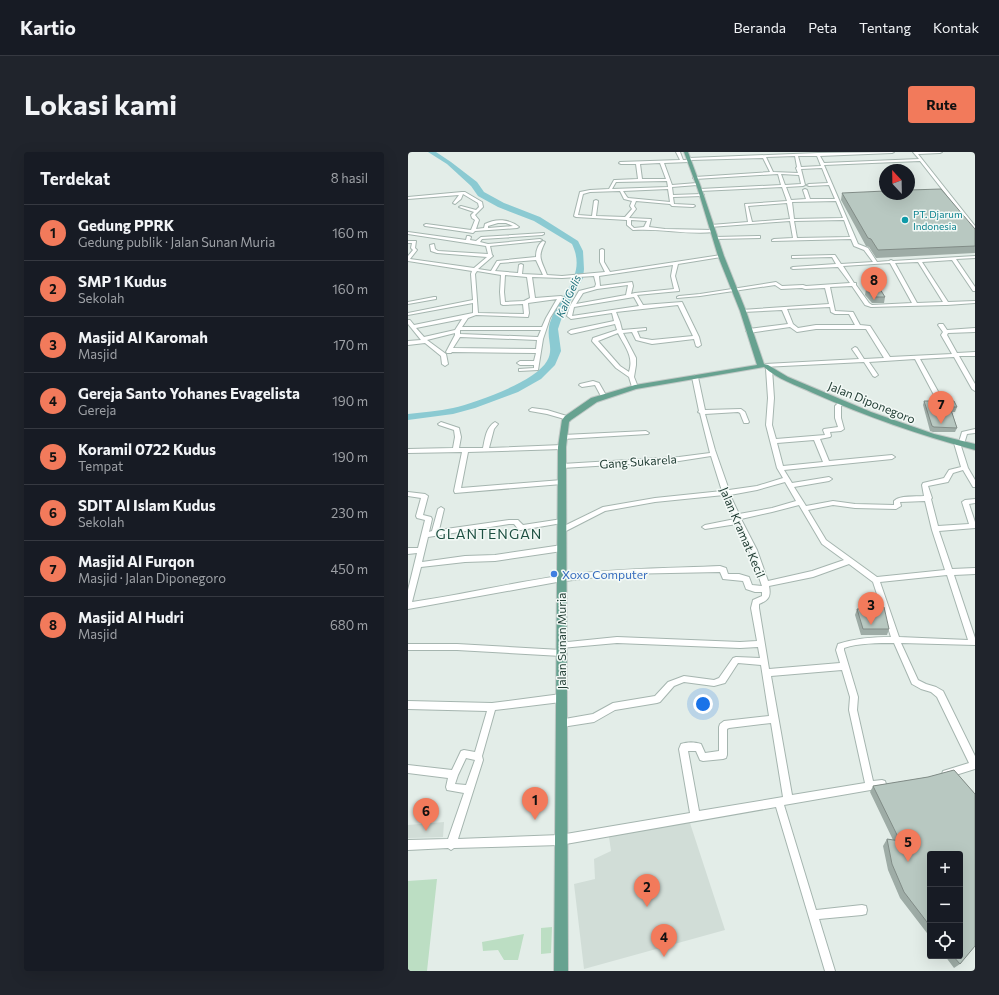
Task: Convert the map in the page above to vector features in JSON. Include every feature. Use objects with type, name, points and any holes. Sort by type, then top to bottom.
[{"type":"main road","points":[[568,418],[594,400],[635,387],[765,367],[733,290],[701,192],[686,152]]},
{"type":"main road","name":"Jalan Diponegoro","points":[[765,367],[842,402],[922,433],[975,447]]},
{"type":"main road","name":"Jalan Sunan Muria","points":[[561,971],[560,840],[562,723],[562,447],[565,422],[568,418]]},
{"type":"street","points":[[678,152],[682,161]]},
{"type":"street","points":[[621,163],[892,152]]},
{"type":"street","points":[[916,153],[940,152]]},
{"type":"street","points":[[916,153],[975,229]]},
{"type":"street","points":[[818,154],[858,246],[866,249],[875,262]]},
{"type":"street","points":[[671,196],[740,188],[803,184],[796,157]]},
{"type":"street","points":[[765,158],[772,173]]},
{"type":"street","points":[[798,168],[824,165],[922,160]]},
{"type":"street","points":[[638,162],[640,180]]},
{"type":"street","points":[[662,162],[671,187],[672,203]]},
{"type":"street","points":[[646,228],[650,220],[575,215],[582,193],[590,191],[671,187],[696,181],[740,175],[772,173],[800,174]]},
{"type":"street","points":[[779,173],[789,202],[795,239]]},
{"type":"street","points":[[740,175],[740,188]]},
{"type":"street","points":[[610,190],[614,181],[669,180]]},
{"type":"street","points":[[809,185],[830,184]]},
{"type":"street","points":[[761,187],[763,194]]},
{"type":"street","points":[[621,190],[625,198],[672,203],[674,206],[693,206]]},
{"type":"street","points":[[804,190],[809,201]]},
{"type":"street","points":[[408,198],[462,193],[467,194],[480,202],[481,207],[473,215],[476,220],[473,231],[467,241]]},
{"type":"street","points":[[455,203],[460,198],[462,193]]},
{"type":"street","points":[[634,200],[632,205],[634,208],[628,219],[629,224],[633,229],[646,228],[665,230],[712,228],[792,220],[845,219]]},
{"type":"street","points":[[750,223],[746,205],[837,200]]},
{"type":"street","points":[[594,217],[596,201]]},
{"type":"street","points":[[461,207],[477,212]]},
{"type":"street","points":[[426,225],[473,231],[517,227],[501,222],[486,225],[486,229]]},
{"type":"street","points":[[408,233],[488,245],[541,241],[538,258],[546,277]]},
{"type":"street","points":[[477,243],[481,238],[542,234]]},
{"type":"street","points":[[715,238],[758,238]]},
{"type":"street","points":[[774,240],[854,238]]},
{"type":"street","points":[[408,242],[414,242],[413,248],[415,250],[408,260],[503,274],[546,277],[588,276],[721,256]]},
{"type":"street","points":[[432,245],[433,250],[438,252],[491,256]]},
{"type":"street","points":[[488,245],[491,256]]},
{"type":"street","points":[[602,250],[602,262],[608,273]]},
{"type":"street","points":[[794,257],[832,255],[871,306],[975,302]]},
{"type":"street","points":[[476,314],[473,283],[474,269],[491,256]]},
{"type":"street","points":[[793,268],[975,257]]},
{"type":"street","points":[[492,272],[499,262],[538,258]]},
{"type":"street","points":[[953,258],[975,290]]},
{"type":"street","points":[[919,260],[947,304]]},
{"type":"street","points":[[891,261],[916,305]]},
{"type":"street","points":[[676,262],[673,276],[680,303],[696,337],[698,345]]},
{"type":"street","points":[[520,275],[521,265]]},
{"type":"street","points":[[491,314],[504,310],[502,292],[503,274]]},
{"type":"street","points":[[529,275],[533,295],[531,300]]},
{"type":"street","points":[[596,275],[598,284],[597,288]]},
{"type":"street","points":[[628,296],[631,286],[630,283],[581,292],[572,306],[569,316],[571,318],[642,307],[680,303]]},
{"type":"street","points":[[679,297],[776,283],[781,288],[803,286],[805,288],[854,284]]},
{"type":"street","points":[[827,286],[833,312],[850,313],[858,326]]},
{"type":"street","points":[[572,306],[641,293],[677,290]]},
{"type":"street","points":[[635,295],[642,307]]},
{"type":"street","points":[[503,304],[561,297],[548,318],[540,339],[535,370],[521,370]]},
{"type":"street","points":[[408,303],[434,298]]},
{"type":"street","points":[[408,314],[475,301]]},
{"type":"street","points":[[412,327],[476,314],[526,316],[527,311],[525,302]]},
{"type":"street","points":[[742,311],[832,305]]},
{"type":"street","points":[[784,308],[791,326],[798,331],[814,327],[858,326],[869,328],[888,359]]},
{"type":"street","points":[[613,311],[620,331],[633,358],[634,365],[631,376],[635,387]]},
{"type":"street","points":[[445,364],[445,357],[450,350],[466,316]]},
{"type":"street","points":[[408,321],[425,340],[445,357]]},
{"type":"street","points":[[571,332],[618,322]]},
{"type":"street","points":[[941,325],[946,332],[944,336],[957,355],[975,389]]},
{"type":"street","points":[[749,331],[791,326]]},
{"type":"street","points":[[408,343],[458,331],[544,330]]},
{"type":"street","points":[[631,376],[618,367],[594,341],[595,339],[620,331],[644,330]]},
{"type":"street","points":[[946,332],[975,330]]},
{"type":"street","points":[[458,331],[540,339]]},
{"type":"street","points":[[634,331],[638,339],[649,342],[696,337]]},
{"type":"street","points":[[855,349],[875,375]]},
{"type":"street","points":[[450,350],[538,352]]},
{"type":"street","points":[[938,776],[975,765],[940,694],[933,689],[924,687],[915,682],[896,640],[876,580],[824,542],[780,468],[769,425],[771,398],[765,367],[975,354]]},
{"type":"street","points":[[917,358],[937,395]]},
{"type":"street","points":[[520,363],[537,363]]},
{"type":"street","name":"Jalan Kramat Kecil","points":[[695,377],[701,412],[726,493],[755,555],[766,587],[765,598],[756,602],[755,608],[774,718],[783,802],[813,915],[830,971]]},
{"type":"street","points":[[582,385],[593,383],[597,384],[604,397]]},
{"type":"street","points":[[773,441],[828,436],[826,430],[841,429],[838,418],[838,406],[842,402]]},
{"type":"street","points":[[532,410],[547,412],[568,418]]},
{"type":"street","points":[[701,412],[739,410],[742,412],[746,422]]},
{"type":"street","points":[[441,424],[457,429],[458,437],[455,451]]},
{"type":"street","points":[[485,450],[491,429],[495,424]]},
{"type":"street","points":[[975,431],[964,433],[959,443],[965,468],[975,485]]},
{"type":"street","points":[[563,437],[646,433]]},
{"type":"street","points":[[816,438],[827,464]]},
{"type":"street","points":[[408,451],[465,451],[562,447]]},
{"type":"street","points":[[465,451],[457,491],[562,482]]},
{"type":"street","name":"Gang Sukarela","points":[[562,466],[679,459],[714,454]]},
{"type":"street","points":[[780,468],[892,457]]},
{"type":"street","points":[[870,786],[853,710],[854,698],[840,650],[841,646],[845,643],[864,640],[896,640],[974,646],[935,534],[929,498],[925,485],[946,480],[951,471],[965,468]]},
{"type":"street","points":[[425,535],[509,522],[516,522],[521,528],[562,526],[603,509],[655,500],[726,493],[788,482],[829,479]]},
{"type":"street","points":[[408,494],[425,496],[419,516],[429,520],[408,605],[433,603],[607,572],[720,569],[723,570],[726,577],[739,577],[746,579],[749,587],[755,590],[813,574],[850,561]]},
{"type":"street","points":[[705,527],[772,510],[803,505],[833,503],[855,506],[896,507],[898,506],[898,500],[929,498]]},
{"type":"street","points":[[935,529],[974,526],[965,502],[975,501]]},
{"type":"street","points":[[435,533],[441,509]]},
{"type":"street","points":[[418,565],[464,559],[495,558],[562,548]]},
{"type":"street","points":[[408,551],[421,550]]},
{"type":"street","points":[[876,580],[949,572],[975,571]]},
{"type":"street","points":[[967,627],[975,626]]},
{"type":"street","points":[[408,647],[561,649],[617,640],[740,645],[762,644]]},
{"type":"street","points":[[562,723],[594,718],[613,707],[649,702],[656,699],[671,684],[684,679],[714,683],[722,681],[736,660],[765,662]]},
{"type":"street","points":[[767,673],[844,666]]},
{"type":"street","points":[[408,705],[492,707],[562,698]]},
{"type":"street","points":[[451,845],[479,760],[478,756],[492,707]]},
{"type":"street","points":[[695,817],[684,756],[684,747],[698,747],[703,757],[723,755],[723,727],[727,724],[774,718]]},
{"type":"street","points":[[470,790],[450,786],[464,754],[478,756]]},
{"type":"street","points":[[408,769],[454,774]]},
{"type":"street","points":[[408,845],[451,845],[560,840],[894,783]]},
{"type":"street","points":[[813,915],[862,910]]},
{"type":"shaded area","points":[[689,820],[725,930],[584,969],[574,884],[595,879],[594,859],[611,851],[609,837]]},
{"type":"shaded area","points":[[444,822],[443,837],[408,838],[408,825]]},
{"type":"green space","points":[[437,879],[427,971],[408,971],[408,881]]},
{"type":"green space","points":[[552,927],[551,953],[541,954],[541,928]]},
{"type":"green space","points":[[524,934],[518,960],[504,960],[498,950],[483,951],[482,942]]},
{"type":"building","name":"PT. Djarum Indonesia","points":[[941,189],[975,229],[975,246],[878,250],[871,239],[868,238],[842,193],[879,191],[879,200],[915,200],[915,190]]},
{"type":"building","points":[[866,289],[880,289],[885,297],[874,297]]},
{"type":"building","points":[[924,401],[954,401],[957,407],[950,407],[957,428],[932,426]]},
{"type":"building","points":[[884,607],[889,629],[863,629],[857,609]]},
{"type":"building","points":[[954,770],[975,794],[975,946],[960,964],[956,959],[963,959],[963,851],[927,851],[927,922],[904,892],[892,864],[887,839],[900,841],[873,786],[928,777]]},
{"type":"waterway","name":"Kali Gelis","points":[[408,417],[453,411],[471,406],[514,390],[537,377],[551,363],[556,351],[553,329],[558,314],[579,278],[580,269],[579,251],[575,243],[537,219],[501,205],[481,194],[474,184],[449,163],[431,152]]},
{"type":"place","name":"PT. Djarum Indonesia","points":[[905,220]]},
{"type":"place","name":"Masjid Al Hudri","points":[[874,300]]},
{"type":"place","name":"Masjid Al Furqon","points":[[941,424]]},
{"type":"place","name":"Xoxo Computer","points":[[554,574]]},
{"type":"place","name":"Masjid Al Karomah","points":[[871,625]]},
{"type":"place","name":"Gedung PPRK","points":[[535,820]]},
{"type":"place","name":"SDIT Al Islam Kudus","points":[[426,831]]},
{"type":"place","name":"Koramil 0722 Kudus","points":[[908,862]]},
{"type":"place","name":"SMP 1 Kudus","points":[[647,907]]},
{"type":"place","name":"Gereja Santo Yohanes Evagelista","points":[[664,957]]},
{"type":"district","name":"GLANTENGAN","points":[[489,533]]}]
